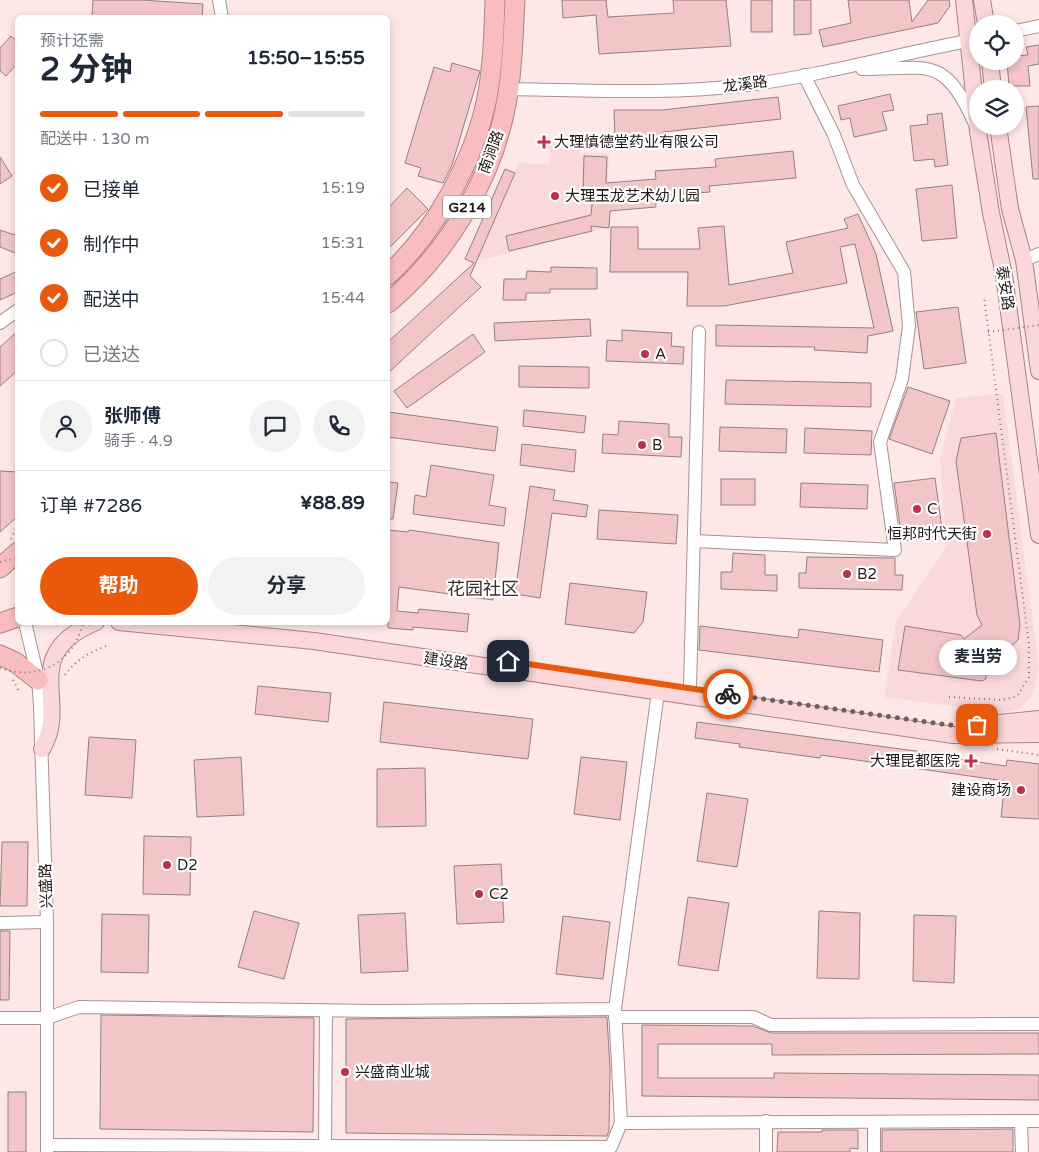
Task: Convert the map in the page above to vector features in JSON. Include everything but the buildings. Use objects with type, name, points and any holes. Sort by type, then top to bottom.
[{"type":"highway","name":"南涧路","points":[[390,273],[418,242],[446,201],[478,128],[488,88],[495,0]]},
{"type":"highway","name":"南涧路","points":[[390,301],[426,264],[461,217],[489,160],[499,132],[508,89],[515,0]]},
{"type":"highway","points":[[488,88],[508,89]]},
{"type":"highway","points":[[0,568],[15,555]]},
{"type":"highway","points":[[0,611],[15,615]]},
{"type":"highway","points":[[0,623],[15,617]]},
{"type":"highway","points":[[0,654],[15,662],[38,680]]},
{"type":"main road","name":"泰安路","points":[[964,0],[969,22]]},
{"type":"main road","points":[[982,0],[984,15]]},
{"type":"main road","name":"泰安路","points":[[979,135],[1004,275],[1039,535]]},
{"type":"main road","name":"泰安路","points":[[999,135],[1010,209],[1031,257],[1039,370]]},
{"type":"main road","points":[[42,749],[49,726],[50,674],[53,660],[70,638],[91,625]]},
{"type":"main road","name":"建设路","points":[[150,625],[314,641],[953,735],[1039,734]]},
{"type":"main road","name":"建设路","points":[[252,625],[311,631],[690,689],[949,725],[991,725],[1039,719]]},
{"type":"street","points":[[220,0],[222,15]]},
{"type":"street","points":[[1024,29],[1039,26]]},
{"type":"street","name":"龙溪路","points":[[508,89],[694,89],[748,85],[969,41]]},
{"type":"street","points":[[835,69],[915,68],[937,72],[949,79],[959,91],[969,112]]},
{"type":"street","points":[[694,541],[895,550],[880,442],[902,379],[909,326],[904,272],[853,185],[834,135],[804,75]]},
{"type":"street","points":[[0,323],[15,312]]},
{"type":"street","points":[[690,689],[699,332]]},
{"type":"street","name":"兴盛路","points":[[26,625],[38,680],[42,749],[47,922],[47,1148]]},
{"type":"street","points":[[47,1148],[324,1146],[612,1149],[622,1123],[615,1011],[658,692]]},
{"type":"street","points":[[0,922],[47,922]]},
{"type":"street","points":[[0,1018],[47,1018],[79,1007],[615,1011],[753,1017],[771,1025],[1039,1024]]},
{"type":"street","points":[[324,1146],[326,1010]]},
{"type":"street","points":[[622,1123],[766,1121],[1039,1122]]},
{"type":"street","points":[[766,1121],[766,1152]]},
{"type":"street","points":[[874,1122],[874,1152]]},
{"type":"street","points":[[1022,1122],[1022,1152]]},
{"type":"path","points":[[949,697],[1002,700],[1017,696],[1029,677],[1029,645],[984,297]]},
{"type":"path","points":[[988,332],[1039,325]]},
{"type":"path","points":[[0,562],[15,559]]},
{"type":"path","points":[[0,668],[19,673],[39,672],[58,663],[72,649],[82,625]]},
{"type":"path","points":[[64,678],[72,665],[86,654],[106,646]]},
{"type":"path","points":[[9,671],[20,693]]},
{"type":"path","points":[[1007,750],[1039,755]]},
{"type":"shaded area","name":"大理玉龙艺术幼儿园","points":[[550,141],[580,141],[580,153],[609,154],[605,228],[477,261],[518,163],[549,164]]},
{"type":"shaded area","points":[[1003,394],[1039,668],[1032,696],[1021,708],[1004,713],[884,697],[896,621],[946,547],[940,460],[956,398]]},
{"type":"way so far","points":[[728,694],[949,725],[977,725]]},
{"type":"place","name":"大理慎德堂药业有限公司","points":[[544,142]]},
{"type":"place","name":"大理玉龙艺术幼儿园","points":[[555,196]]},
{"type":"place","name":"A","points":[[645,354]]},
{"type":"place","name":"B","points":[[642,445]]},
{"type":"place","name":"C","points":[[917,509]]},
{"type":"place","name":"恒邦时代天街","points":[[987,534]]},
{"type":"place","name":"B2","points":[[847,574]]},
{"type":"place","name":"麦当劳","points":[[977,725]]},
{"type":"place","name":"大理昆都医院","points":[[971,761]]},
{"type":"place","name":"建设商场","points":[[1021,790]]},
{"type":"place","name":"D2","points":[[167,865]]},
{"type":"place","name":"C2","points":[[479,894]]},
{"type":"place","name":"兴盛商业城","points":[[345,1072]]},
{"type":"district","name":"花园社区","points":[[483,589]]},
{"type":"route","points":[[508,661],[728,694]]}]
